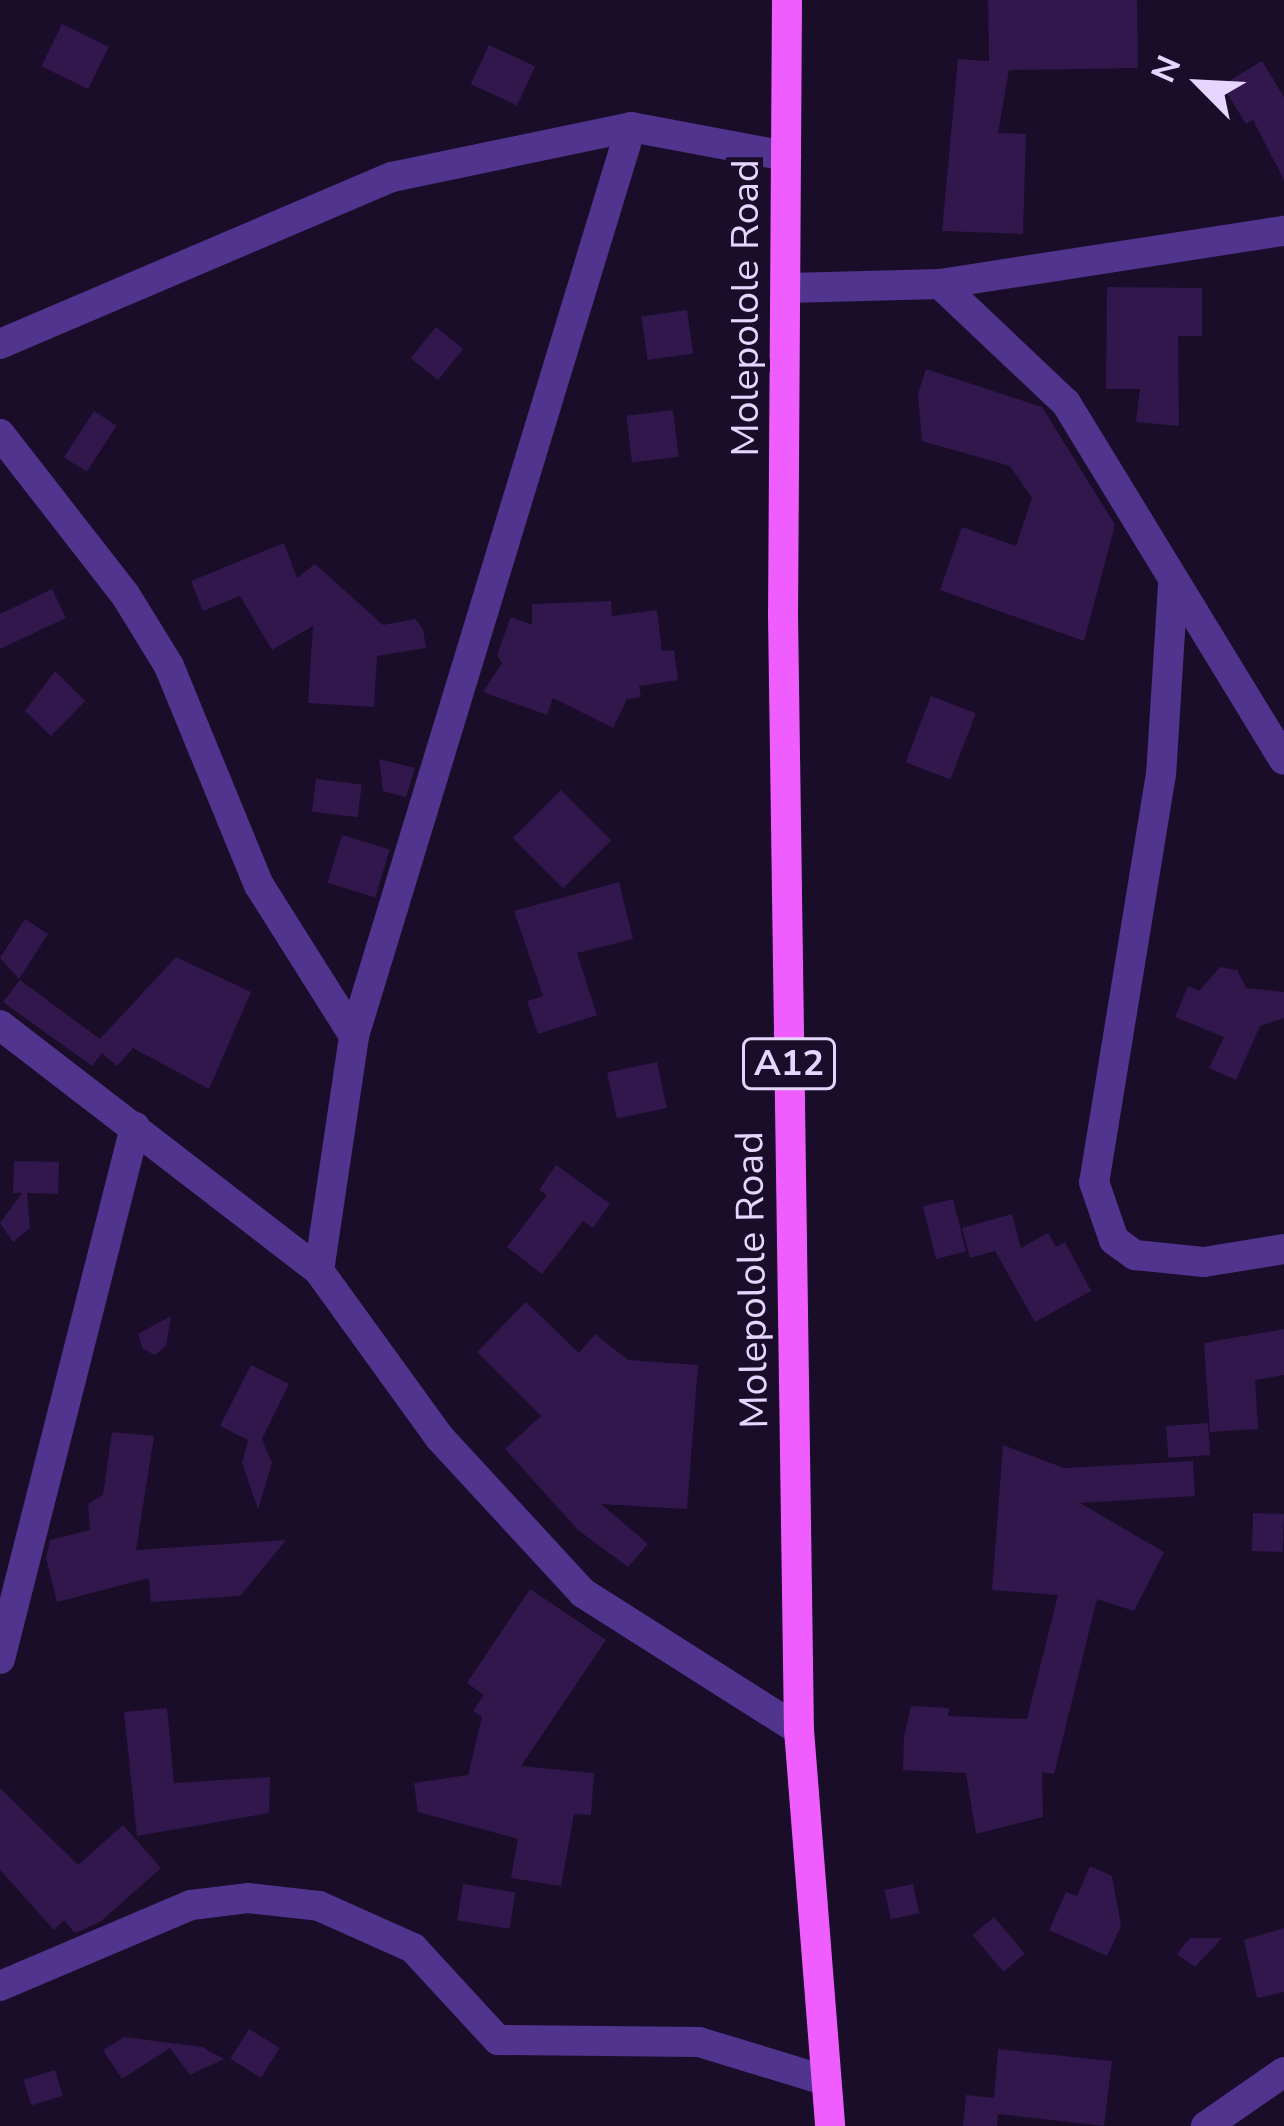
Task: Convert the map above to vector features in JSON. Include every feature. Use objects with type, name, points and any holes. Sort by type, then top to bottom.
[{"type":"main road","name":"Molepolole Road","points":[[787,0],[783,614],[799,1730],[830,2126]]},
{"type":"street","points":[[0,344],[392,177],[631,127],[786,156]]},
{"type":"street","points":[[319,1271],[354,1036],[631,127]]},
{"type":"street","points":[[788,288],[940,284],[1284,231]]},
{"type":"street","points":[[940,284],[1066,403],[1284,760]]},
{"type":"street","points":[[0,434],[126,596],[169,666],[259,885],[354,1036]]},
{"type":"street","points":[[1173,585],[1161,773],[1094,1182],[1114,1240],[1135,1255],[1204,1262],[1284,1249]]},
{"type":"street","points":[[0,1025],[319,1271],[440,1438],[583,1593],[799,1730]]},
{"type":"street","points":[[0,1659],[136,1126]]},
{"type":"street","points":[[0,1986],[191,1905],[248,1898],[319,1906],[390,1931],[413,1948],[454,2001],[498,2040],[699,2042],[824,2080]]},
{"type":"street","points":[[1206,2126],[1284,2072]]},
{"type":"building","points":[[988,0],[1137,0],[1138,68],[1009,70],[998,133],[1026,134],[1023,234],[942,231],[958,59],[989,61]]},
{"type":"building","points":[[62,24],[109,47],[88,89],[41,66]]},
{"type":"building","points":[[489,45],[535,67],[517,106],[471,84]]},
{"type":"building","points":[[1262,61],[1284,97],[1284,180],[1253,120],[1246,124],[1222,85]]},
{"type":"building","points":[[1107,287],[1202,288],[1202,336],[1178,336],[1179,426],[1136,422],[1140,389],[1106,389]]},
{"type":"building","points":[[687,310],[693,354],[648,360],[641,316]]},
{"type":"building","points":[[436,327],[463,349],[438,380],[411,358]]},
{"type":"building","points":[[926,369],[1042,407],[1115,525],[1084,641],[940,590],[962,527],[1016,546],[1032,498],[1010,466],[922,441],[918,394]]},
{"type":"building","points":[[673,410],[679,457],[632,462],[626,416]]},
{"type":"building","points":[[94,411],[117,426],[87,472],[64,457]]},
{"type":"building","points":[[284,543],[297,578],[315,564],[383,625],[415,619],[423,629],[426,648],[377,656],[374,707],[308,703],[313,626],[272,650],[240,596],[203,611],[191,581]]},
{"type":"building","points":[[52,589],[66,618],[0,649],[0,614]]},
{"type":"building","points":[[611,601],[612,616],[657,610],[662,651],[674,650],[678,680],[639,686],[641,697],[627,699],[613,728],[553,698],[547,715],[483,692],[502,663],[497,655],[511,617],[532,625],[532,604]]},
{"type":"building","points":[[55,671],[85,701],[51,736],[25,711]]},
{"type":"building","points":[[931,696],[976,713],[950,779],[906,762]]},
{"type":"building","points":[[379,759],[415,768],[406,797],[383,791]]},
{"type":"building","points":[[316,779],[362,785],[358,817],[312,812]]},
{"type":"building","points":[[561,790],[611,840],[563,888],[513,838]]},
{"type":"building","points":[[342,835],[390,850],[375,897],[327,883]]},
{"type":"building","points":[[619,882],[633,939],[577,953],[597,1015],[538,1034],[527,1001],[543,996],[514,911]]},
{"type":"building","points":[[25,919],[48,934],[19,979],[0,958]]},
{"type":"building","points":[[176,957],[251,992],[209,1089],[133,1048],[117,1066],[102,1053],[92,1066],[3,1002],[20,980],[100,1039]]},
{"type":"building","points":[[1220,967],[1237,970],[1246,988],[1284,992],[1284,1018],[1260,1026],[1236,1080],[1209,1068],[1224,1037],[1175,1017],[1188,986],[1199,991]]},
{"type":"building","points":[[657,1062],[667,1108],[617,1119],[607,1073]]},
{"type":"building","points":[[14,1161],[59,1162],[58,1194],[27,1193],[30,1228],[13,1242],[0,1223],[22,1193],[13,1193]]},
{"type":"building","points":[[556,1165],[610,1204],[593,1228],[583,1221],[542,1274],[507,1247],[547,1195],[539,1190]]},
{"type":"building","points":[[953,1199],[966,1251],[936,1259],[923,1206]]},
{"type":"building","points":[[1012,1214],[1021,1248],[1048,1233],[1056,1247],[1065,1242],[1091,1291],[1035,1322],[995,1251],[970,1258],[962,1228]]},
{"type":"building","points":[[526,1302],[579,1353],[595,1334],[628,1360],[698,1365],[687,1509],[601,1504],[648,1544],[628,1567],[578,1530],[505,1449],[541,1416],[477,1352]]},
{"type":"building","points":[[171,1316],[166,1346],[155,1355],[143,1349],[138,1334]]},
{"type":"building","points":[[1284,1329],[1284,1375],[1255,1380],[1258,1429],[1210,1432],[1204,1343]]},
{"type":"building","points":[[251,1365],[289,1384],[262,1439],[272,1463],[258,1509],[242,1463],[248,1440],[220,1426]]},
{"type":"building","points":[[1208,1423],[1210,1455],[1168,1458],[1166,1426]]},
{"type":"building","points":[[112,1432],[154,1436],[136,1550],[286,1540],[240,1596],[151,1602],[149,1578],[57,1602],[46,1558],[50,1540],[90,1530],[88,1504],[103,1495]]},
{"type":"building","points":[[1003,1445],[1064,1468],[1193,1461],[1195,1496],[1080,1503],[1164,1552],[1134,1611],[1097,1599],[1054,1774],[1042,1772],[1043,1817],[976,1834],[966,1773],[903,1770],[904,1737],[911,1706],[949,1708],[948,1716],[1027,1719],[1058,1595],[992,1590]]},
{"type":"building","points":[[1253,1513],[1284,1514],[1283,1552],[1252,1551]]},
{"type":"building","points":[[530,1589],[606,1640],[521,1766],[594,1773],[591,1815],[574,1814],[561,1886],[511,1878],[518,1839],[418,1812],[414,1783],[468,1775],[482,1717],[473,1711],[484,1695],[467,1683]]},
{"type":"building","points":[[167,1708],[174,1783],[270,1777],[269,1813],[137,1836],[124,1712]]},
{"type":"building","points":[[0,1788],[78,1865],[123,1825],[161,1868],[100,1922],[75,1933],[64,1920],[54,1930],[0,1870]]},
{"type":"building","points":[[1090,1866],[1112,1876],[1121,1926],[1107,1956],[1049,1930],[1066,1892],[1077,1896]]},
{"type":"building","points":[[463,1884],[515,1892],[510,1929],[457,1921]]},
{"type":"building","points":[[913,1884],[919,1913],[891,1919],[885,1890]]},
{"type":"building","points":[[994,1917],[1025,1954],[1003,1972],[973,1935]]},
{"type":"building","points":[[1284,1928],[1284,1992],[1257,1998],[1244,1940]]},
{"type":"building","points":[[1190,1938],[1222,1938],[1195,1967],[1177,1954]]},
{"type":"building","points":[[249,2029],[280,2048],[261,2078],[230,2059]]},
{"type":"building","points":[[124,2037],[202,2047],[224,2059],[190,2075],[170,2048],[122,2079],[103,2050]]},
{"type":"building","points":[[998,2049],[1112,2061],[1104,2126],[998,2114],[997,2126],[963,2126],[966,2095],[994,2098]]},
{"type":"building","points":[[55,2070],[63,2096],[31,2105],[23,2080]]}]
